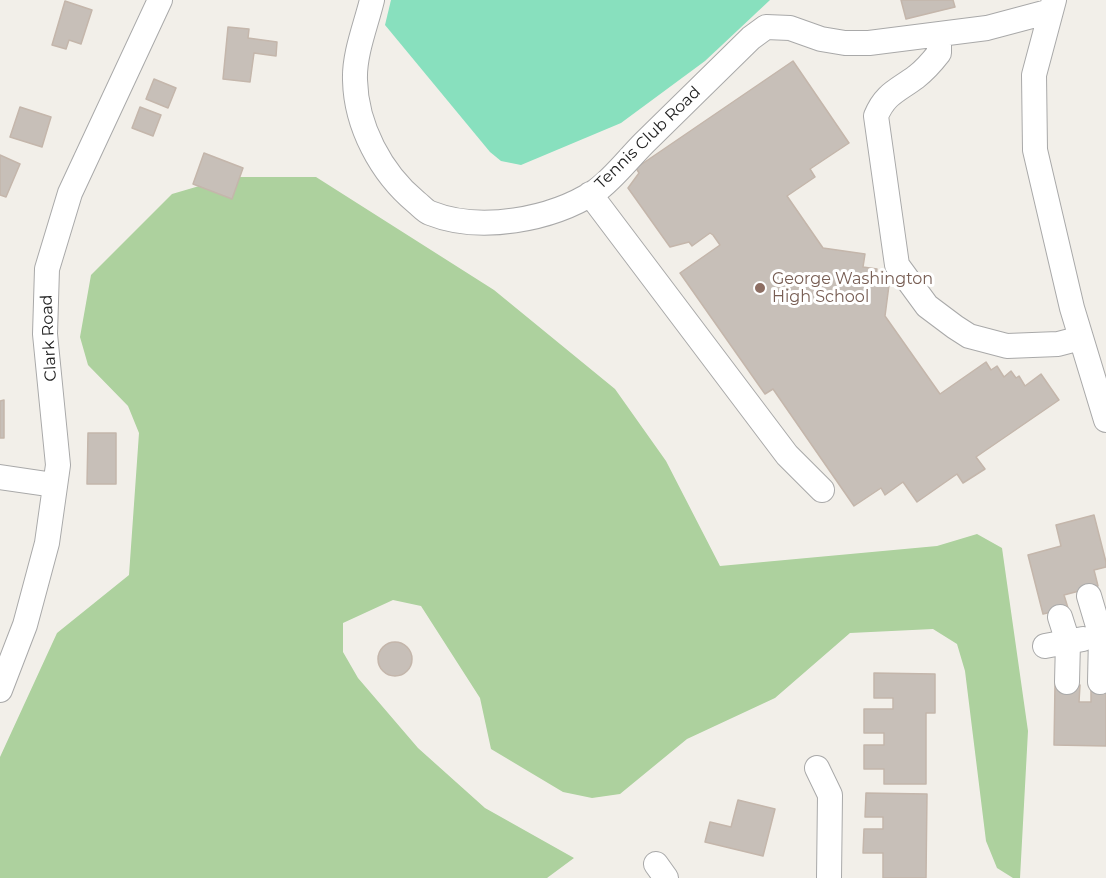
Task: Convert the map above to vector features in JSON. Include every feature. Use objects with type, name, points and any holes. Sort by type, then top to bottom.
[{"type":"street","name":"Clark Road","points":[[0,690],[25,625],[47,543],[58,465],[45,334],[47,269],[70,193],[160,0]]},
{"type":"street","name":"Tennis Club Road","points":[[372,0],[357,59],[355,79],[359,107],[371,144],[389,173],[428,213],[464,223],[517,222],[591,194],[750,38],[766,27],[790,28],[803,34],[845,43],[868,44],[987,28],[1052,6]]},
{"type":"street","name":"Tennis Club Road","points":[[1052,6],[1034,75],[1035,150],[1072,308],[1106,420]]},
{"type":"street","points":[[939,35],[939,53],[926,69],[889,95],[881,104],[876,116],[897,265],[927,306],[969,336],[1007,346],[1058,344],[1081,338]]},
{"type":"street","points":[[591,194],[787,455],[822,490]]},
{"type":"street","points":[[0,477],[54,485]]},
{"type":"street","points":[[1089,596],[1103,635],[1100,682]]},
{"type":"street","points":[[1060,617],[1056,644],[1067,682]]},
{"type":"street","points":[[1056,644],[1103,635]]},
{"type":"street","points":[[817,768],[830,795],[829,878]]},
{"type":"green space","points":[[391,0],[770,0],[705,61],[621,123],[521,165],[501,161],[490,152],[385,25]]},
{"type":"green space","points":[[230,177],[316,177],[494,290],[615,389],[666,461],[720,566],[937,546],[977,534],[1002,548],[1028,731],[1020,878],[1013,878],[997,868],[986,841],[965,671],[957,644],[933,629],[850,633],[775,698],[687,739],[620,794],[592,798],[563,792],[491,749],[480,698],[421,606],[393,600],[343,623],[343,652],[358,678],[418,748],[485,808],[574,858],[547,878],[0,878],[0,757],[57,633],[129,575],[139,433],[128,406],[88,365],[80,337],[91,275],[172,194]]},
{"type":"building","points":[[901,0],[953,0],[955,7],[906,19]]},
{"type":"building","points":[[65,1],[92,10],[81,44],[69,40],[66,49],[52,45]]},
{"type":"building","points":[[228,27],[249,29],[248,38],[277,42],[276,56],[254,53],[250,82],[223,79]]},
{"type":"building","name":"George Washington High School","points":[[793,61],[849,143],[810,169],[815,177],[787,196],[823,248],[865,254],[863,267],[877,269],[875,284],[889,285],[885,316],[940,394],[986,362],[991,370],[997,366],[1004,377],[1011,371],[1016,378],[1019,376],[1025,386],[1041,374],[1059,400],[976,457],[985,469],[963,483],[957,474],[917,502],[903,482],[885,495],[881,488],[854,506],[773,389],[765,394],[680,273],[720,245],[713,235],[710,233],[692,246],[689,242],[670,247],[628,188],[639,173],[636,168]]},
{"type":"building","points":[[154,79],[176,88],[168,108],[146,99]]},
{"type":"building","points":[[20,107],[51,117],[42,147],[10,137]]},
{"type":"building","points":[[140,107],[161,115],[153,136],[132,128]]},
{"type":"building","points":[[204,153],[243,168],[232,199],[193,184]]},
{"type":"building","points":[[0,155],[20,164],[6,197],[0,195]]},
{"type":"building","points":[[4,400],[4,438],[0,438],[0,401]]},
{"type":"building","points":[[88,433],[116,433],[116,484],[87,484]]},
{"type":"building","points":[[1094,515],[1106,562],[1106,567],[1094,570],[1098,586],[1064,595],[1068,608],[1043,614],[1028,555],[1061,546],[1056,525]]},
{"type":"building","points":[[395,642],[407,647],[412,659],[407,671],[395,676],[383,671],[378,659],[383,647]]},
{"type":"building","points":[[874,673],[935,674],[935,713],[926,713],[926,784],[884,784],[884,769],[864,769],[864,745],[884,745],[884,733],[864,733],[864,709],[893,709],[893,698],[874,698]]},
{"type":"building","points":[[1055,684],[1080,685],[1079,702],[1091,702],[1091,684],[1106,684],[1106,746],[1054,745]]},
{"type":"building","points":[[866,793],[927,794],[926,878],[883,878],[883,853],[863,853],[864,829],[883,829],[883,817],[865,817]]},
{"type":"building","points":[[738,800],[775,809],[763,856],[705,842],[710,822],[731,827]]},
{"type":"place","name":"George Washington High School","points":[[760,288]]}]
